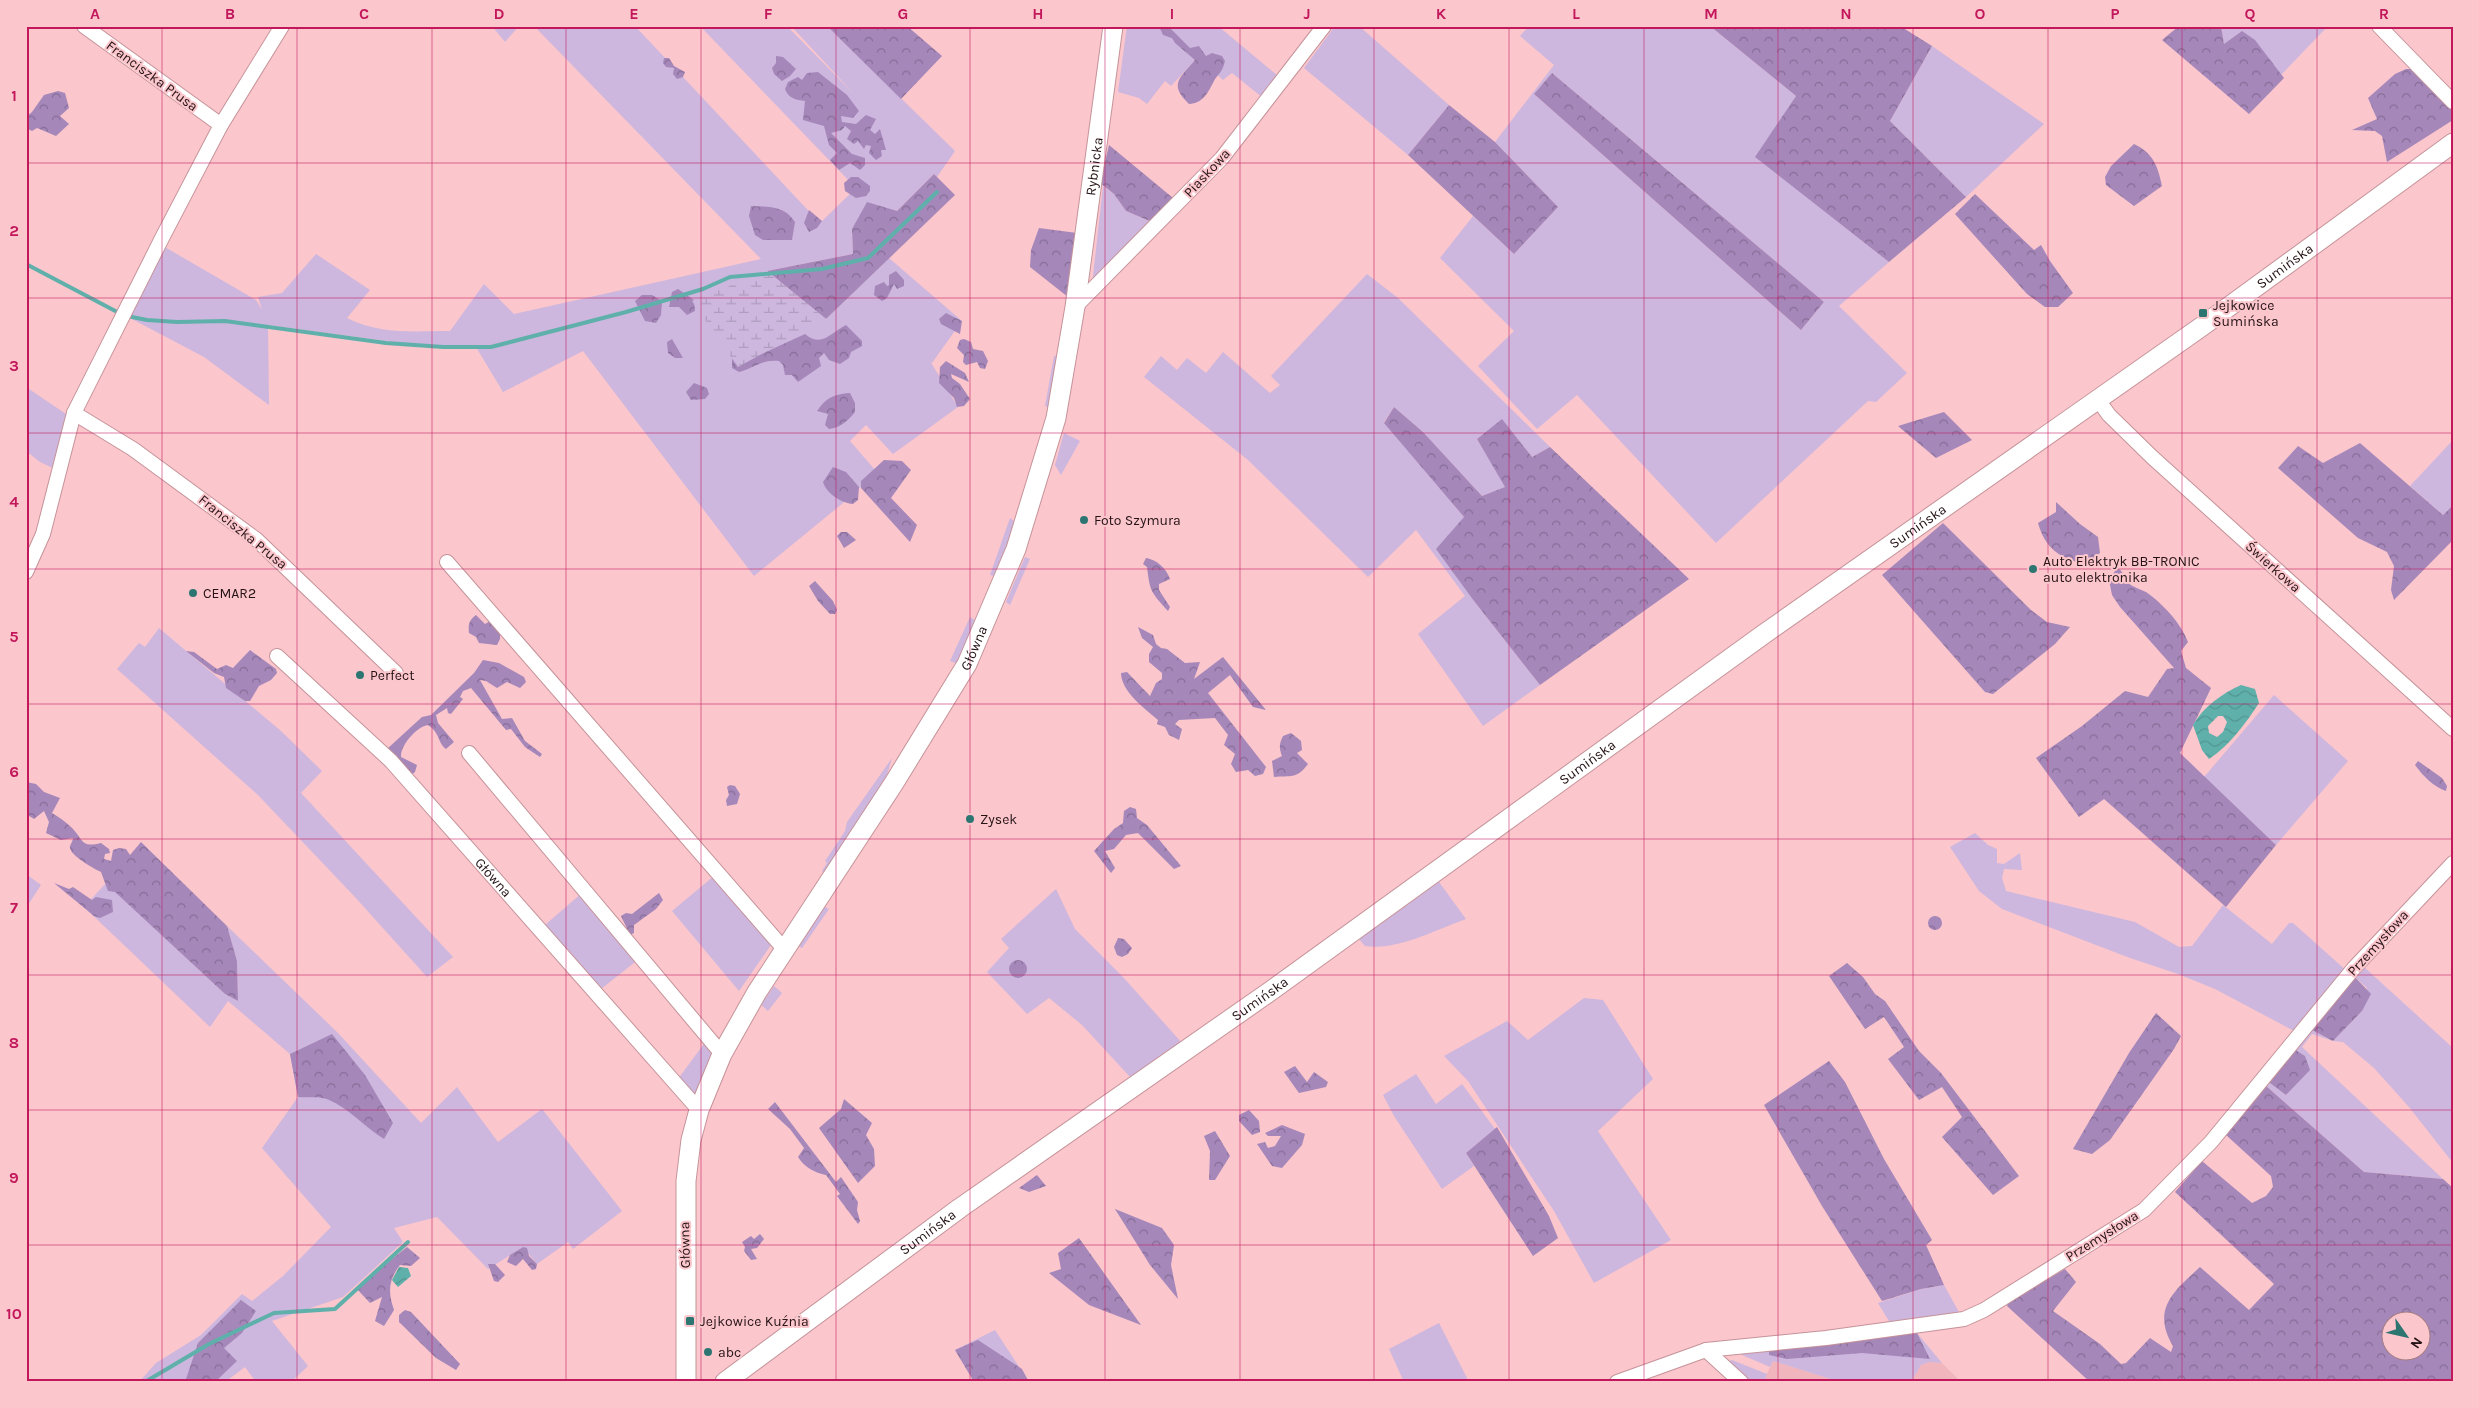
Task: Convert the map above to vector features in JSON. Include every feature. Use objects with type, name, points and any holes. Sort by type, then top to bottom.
[{"type":"street","name":"Franciszka Prusa","points":[[84,26],[221,125]]},
{"type":"street","points":[[26,572],[43,534],[74,413],[221,125],[282,26]]},
{"type":"street","name":"Rybnicka","points":[[1075,307],[1113,26]]},
{"type":"street","name":"Piaskowa","points":[[1075,307],[1222,158],[1324,26]]},
{"type":"street","points":[[2379,26],[2453,102]]},
{"type":"street","name":"Sumińska","points":[[725,1382],[960,1208],[1272,990],[1772,629],[2098,400],[2453,143]]},
{"type":"street","name":"Główna","points":[[686,1382],[686,1181],[691,1140],[699,1110],[722,1054],[757,992],[944,704],[978,642],[1016,549],[1054,423],[1075,307]]},
{"type":"street","name":"Świerkowa","points":[[2098,400],[2109,415],[2152,457],[2453,729]]},
{"type":"street","name":"Franciszka Prusa","points":[[74,413],[133,449],[257,540],[396,672]]},
{"type":"street","points":[[447,562],[784,949]]},
{"type":"street","name":"Główna","points":[[276,656],[391,761],[699,1110]]},
{"type":"street","points":[[469,753],[722,1054]]},
{"type":"street","name":"Przemysłowa","points":[[1617,1382],[1706,1350],[1789,1342],[1964,1318],[1984,1310],[2144,1210],[2211,1142],[2354,968],[2453,863]]},
{"type":"street","points":[[1706,1350],[1741,1382]]},
{"type":"shaded area","points":[[1773,1361],[1840,1382],[1766,1382],[1764,1380]]},
{"type":"shaded area","points":[[1929,1362],[1942,1363],[1961,1382],[1911,1382],[1921,1365]]},
{"type":"green space","points":[[492,26],[519,26],[505,42]]},
{"type":"green space","points":[[534,26],[635,26],[820,223],[856,188],[700,26],[787,26],[855,95],[791,26],[827,26],[955,151],[937,177],[934,174],[897,211],[852,229],[853,254],[767,271],[826,319],[889,258],[962,321],[932,363],[930,361],[958,407],[893,454],[866,425],[850,441],[876,471],[854,494],[754,576],[583,351],[503,392],[476,347],[409,344],[268,325],[269,405],[204,357],[128,317],[163,246],[256,300],[262,310],[258,297],[282,293],[316,254],[370,290],[347,318],[372,327],[397,331],[450,331],[484,284],[514,314],[761,259]]},
{"type":"green space","points":[[827,26],[907,26],[942,56],[901,99]]},
{"type":"green space","points":[[1127,26],[1218,26],[1278,76],[1263,98],[1232,73],[1223,80],[1198,57],[1171,86],[1165,81],[1147,104],[1139,98],[1118,92]]},
{"type":"green space","points":[[1159,26],[1168,26],[1190,48],[1199,46],[1206,56],[1212,53],[1222,56],[1225,61],[1206,94],[1198,102],[1189,104],[1179,91],[1178,86],[1178,81],[1195,60],[1175,43],[1172,38],[1163,35]]},
{"type":"green space","points":[[1335,26],[1359,26],[1449,105],[1408,155],[1304,68]]},
{"type":"green space","points":[[1529,26],[1710,26],[1796,96],[1756,157],[1889,262],[1839,306],[1907,373],[1876,402],[1868,401],[1716,543],[1577,395],[1537,429],[1478,366],[1514,331],[1440,258],[1473,216],[1514,254],[1558,207],[1495,142],[1554,65],[1520,36]],"holes":[[[1552,73],[1824,302],[1801,330],[1534,94]]]},
{"type":"green space","points":[[1710,26],[1900,26],[1932,46],[1890,121],[1966,197],[1889,262],[1755,157],[1796,96]]},
{"type":"green space","points":[[2179,26],[2221,26],[2224,44],[2242,31],[2255,40],[2284,78],[2249,114],[2162,40]]},
{"type":"green space","points":[[2221,26],[2328,26],[2281,75],[2224,45]]},
{"type":"green space","points":[[1932,46],[2044,124],[1966,197],[1890,121]]},
{"type":"green space","points":[[776,56],[783,57],[796,69],[782,81],[774,74],[772,68],[776,63]]},
{"type":"green space","points":[[664,58],[669,58],[674,66],[685,72],[683,77],[677,79],[673,74],[674,68],[666,67],[663,63]]},
{"type":"green space","points":[[2406,69],[2414,69],[2453,107],[2453,120],[2387,162],[2382,136],[2375,131],[2352,130],[2377,119],[2368,98],[2395,74]]},
{"type":"green space","points":[[818,72],[847,95],[859,111],[853,118],[841,116],[842,122],[856,124],[866,115],[876,119],[870,130],[875,134],[880,129],[886,150],[881,150],[882,156],[876,160],[869,153],[871,146],[866,145],[864,149],[858,141],[854,144],[847,139],[851,131],[845,126],[842,130],[831,133],[852,154],[865,158],[865,165],[860,170],[850,163],[839,170],[830,160],[837,153],[829,145],[824,126],[803,120],[805,101],[788,95],[785,89],[788,82],[798,77],[802,80],[807,73]]},
{"type":"green space","points":[[1552,73],[1824,302],[1801,330],[1534,94]]},
{"type":"green space","points":[[58,91],[65,93],[69,108],[60,116],[69,124],[56,136],[37,128],[32,131],[26,128],[26,117],[44,95]]},
{"type":"green space","points":[[1449,105],[1495,142],[1558,207],[1514,254],[1408,155]]},
{"type":"green space","points":[[2134,144],[2146,152],[2154,161],[2162,186],[2134,206],[2106,185],[2105,177],[2111,166]]},
{"type":"green space","points":[[1109,145],[1173,198],[1152,222],[1126,211],[1114,194],[1100,183]]},
{"type":"green space","points":[[934,174],[955,195],[826,319],[767,271],[853,254],[852,229],[867,202],[897,211]]},
{"type":"green space","points":[[851,177],[858,177],[870,186],[870,191],[866,196],[856,198],[845,191],[844,183]]},
{"type":"green space","points":[[1103,186],[1114,194],[1126,211],[1152,222],[1092,285]]},
{"type":"green space","points":[[1975,194],[2034,250],[2041,245],[2073,293],[2058,307],[2045,307],[2027,294],[1955,214]]},
{"type":"green space","points":[[751,206],[776,208],[791,216],[795,222],[792,240],[763,240],[755,235],[749,216]]},
{"type":"green space","points":[[809,210],[822,221],[817,228],[809,232],[804,223]]},
{"type":"green space","points":[[1039,228],[1077,233],[1068,297],[1030,267],[1031,250]]},
{"type":"green space","points":[[767,271],[826,319],[738,367],[692,301]]},
{"type":"green space","points":[[896,271],[904,280],[904,286],[897,289],[894,284],[887,298],[882,301],[874,295],[875,286],[884,282],[887,286],[889,285],[889,275]]},
{"type":"green space","points":[[1367,274],[1398,298],[1550,447],[1532,457],[1502,420],[1477,439],[1506,487],[1482,496],[1423,432],[1394,407],[1384,422],[1464,517],[1474,601],[1540,685],[1483,726],[1418,634],[1465,596],[1416,530],[1368,577],[1248,460],[1144,377],[1161,356],[1177,370],[1187,358],[1206,373],[1223,352],[1270,393],[1280,385],[1271,376]]},
{"type":"green space","points":[[678,289],[694,300],[695,311],[687,315],[679,307],[669,307],[672,292]]},
{"type":"green space","points":[[642,295],[652,295],[662,301],[661,315],[656,323],[645,321],[635,301]]},
{"type":"green space","points":[[946,313],[962,321],[960,334],[941,324],[939,319]]},
{"type":"green space","points":[[846,325],[862,341],[862,346],[851,352],[849,358],[840,364],[829,360],[824,353],[819,358],[821,366],[798,382],[792,375],[785,375],[783,365],[779,361],[763,363],[739,372],[732,368],[732,359],[761,344],[768,351],[805,334],[816,340],[826,338]]},
{"type":"green space","points":[[672,339],[683,358],[675,358],[668,353],[667,342]]},
{"type":"green space","points":[[964,339],[971,342],[973,349],[983,351],[988,361],[985,369],[980,368],[977,362],[966,365],[963,362],[964,355],[957,348],[960,340]]},
{"type":"green space","points":[[1061,355],[1051,409],[1045,406],[1054,356]]},
{"type":"green space","points":[[946,361],[965,373],[969,382],[951,374],[952,378],[960,384],[970,399],[964,406],[957,407],[954,398],[939,383],[940,367]]},
{"type":"green space","points":[[694,383],[707,388],[709,394],[705,399],[691,400],[686,392]]},
{"type":"green space","points":[[26,387],[66,414],[55,469],[40,462],[26,451]]},
{"type":"green space","points":[[850,393],[855,403],[855,412],[844,423],[829,429],[825,425],[828,414],[817,411],[831,398],[839,394]]},
{"type":"green space","points":[[1394,407],[1423,432],[1482,496],[1505,487],[1477,439],[1502,419],[1532,457],[1550,447],[1689,579],[1540,685],[1436,549],[1464,517],[1384,423]]},
{"type":"green space","points":[[1944,412],[1972,440],[1936,458],[1898,426]]},
{"type":"green space","points":[[1064,433],[1080,441],[1061,475],[1055,465]]},
{"type":"green space","points":[[2453,440],[2453,505],[2443,515],[2410,486]]},
{"type":"green space","points":[[2360,443],[2443,515],[2453,505],[2453,540],[2394,600],[2391,590],[2394,566],[2387,552],[2358,538],[2278,468],[2298,446],[2323,463]]},
{"type":"green space","points":[[884,460],[902,461],[911,470],[891,498],[917,525],[910,542],[861,488],[861,481]]},
{"type":"green space","points":[[833,467],[846,472],[859,487],[858,500],[853,504],[844,502],[827,490],[823,482]]},
{"type":"green space","points":[[2056,502],[2080,524],[2098,537],[2100,553],[2085,564],[2068,559],[2055,551],[2049,546],[2041,532],[2038,523],[2056,512]]},
{"type":"green space","points":[[1010,518],[1018,524],[998,577],[990,575]]},
{"type":"green space","points":[[1943,523],[2031,610],[2047,622],[2070,627],[2055,644],[1993,694],[1985,692],[1882,575]]},
{"type":"green space","points":[[841,532],[847,532],[856,540],[844,548],[837,536]]},
{"type":"green space","points":[[1025,557],[1030,559],[1010,605],[1006,602]]},
{"type":"green space","points":[[1146,558],[1161,565],[1170,579],[1159,584],[1159,590],[1170,607],[1168,611],[1152,591],[1147,567],[1143,564]]},
{"type":"green space","points":[[2117,568],[2128,583],[2146,592],[2176,621],[2188,642],[2181,651],[2186,668],[2211,688],[2180,753],[2276,845],[2226,907],[2104,799],[2079,817],[2036,758],[2082,726],[2125,691],[2148,697],[2167,669],[2174,668],[2120,607],[2112,595],[2109,580]]},
{"type":"green space","points":[[815,581],[833,601],[837,610],[835,614],[830,614],[818,601],[809,586]]},
{"type":"green space","points":[[476,615],[485,624],[492,620],[500,630],[500,639],[497,645],[479,643],[476,637],[469,633],[470,623]]},
{"type":"green space","points":[[970,617],[979,623],[958,664],[950,661]]},
{"type":"green space","points":[[1138,627],[1153,635],[1156,644],[1161,648],[1167,649],[1185,663],[1200,662],[1194,679],[1223,657],[1266,710],[1253,707],[1230,675],[1208,693],[1266,767],[1263,774],[1255,776],[1248,770],[1236,772],[1231,764],[1235,754],[1224,745],[1228,735],[1215,718],[1179,720],[1175,724],[1182,729],[1179,740],[1169,735],[1165,727],[1157,724],[1158,720],[1129,693],[1122,680],[1121,673],[1127,672],[1150,696],[1156,683],[1162,679],[1162,673],[1149,662],[1149,654],[1153,647],[1142,638]]},
{"type":"green space","points":[[159,628],[281,731],[322,771],[301,793],[453,957],[427,977],[354,896],[258,795],[117,669],[139,643],[145,647]]},
{"type":"green space","points":[[250,650],[276,669],[277,673],[271,680],[259,686],[250,701],[245,701],[226,688],[224,677],[214,673],[186,651],[194,652],[217,669],[226,665],[233,668]]},
{"type":"green space","points":[[483,660],[499,663],[524,677],[526,682],[520,688],[507,682],[497,688],[486,681],[480,680],[502,719],[512,718],[525,741],[542,754],[540,757],[525,747],[511,729],[506,730],[471,688],[463,691],[460,697],[463,699],[451,714],[448,713],[447,708],[436,715],[438,723],[454,742],[446,749],[428,725],[419,729],[406,742],[401,757],[417,765],[415,772],[410,776],[387,749],[422,717],[431,715],[474,673]]},
{"type":"green space","points":[[2274,695],[2348,761],[2276,845],[2204,777]]},
{"type":"green space","points":[[1291,733],[1301,741],[1302,750],[1297,753],[1308,764],[1296,775],[1274,777],[1272,761],[1282,756],[1280,746],[1283,736]]},
{"type":"green space","points":[[892,758],[885,782],[826,874],[822,871],[827,863],[825,861],[845,831],[847,822]]},
{"type":"green space","points":[[2418,761],[2442,778],[2447,786],[2446,791],[2433,784],[2422,773],[2415,765]]},
{"type":"green space","points":[[26,782],[36,784],[44,792],[60,798],[52,813],[70,826],[86,844],[101,843],[109,849],[110,853],[105,854],[104,859],[111,861],[113,850],[119,848],[126,849],[130,855],[141,842],[227,926],[237,961],[238,1001],[225,994],[115,892],[108,891],[101,872],[82,861],[71,850],[70,846],[73,838],[61,840],[46,833],[49,822],[44,811],[34,819],[26,814]]},
{"type":"green space","points":[[730,785],[735,786],[740,794],[737,804],[727,806],[726,800],[729,795],[727,787]]},
{"type":"green space","points":[[1130,807],[1136,809],[1137,818],[1147,825],[1181,866],[1174,869],[1138,833],[1126,835],[1114,849],[1105,851],[1115,868],[1111,873],[1094,851],[1114,829],[1123,823],[1124,811]]},
{"type":"green space","points":[[1975,833],[1988,845],[1997,849],[1997,863],[2004,864],[2020,853],[2022,870],[2004,869],[2002,878],[2006,891],[2135,922],[2179,947],[2192,946],[2223,905],[2272,944],[2289,923],[2293,923],[2348,972],[2298,1033],[2215,989],[2002,909],[1979,891],[1950,847]]},
{"type":"green space","points":[[26,874],[41,885],[26,908]]},
{"type":"green space","points":[[714,876],[771,945],[739,991],[672,911]]},
{"type":"green space","points":[[1439,882],[1466,919],[1403,943],[1377,947],[1365,946],[1359,939]]},
{"type":"green space","points":[[54,883],[69,889],[73,887],[92,900],[96,897],[112,900],[113,912],[100,918],[94,916]]},
{"type":"green space","points":[[106,883],[225,994],[238,1001],[237,962],[227,926],[338,1033],[421,1123],[457,1087],[498,1142],[542,1109],[622,1211],[573,1249],[568,1242],[537,1264],[523,1247],[488,1269],[437,1217],[394,1228],[403,1242],[343,1297],[272,1321],[308,1366],[291,1382],[256,1382],[245,1367],[225,1382],[139,1382],[156,1363],[201,1335],[242,1294],[252,1301],[283,1276],[331,1227],[262,1148],[298,1097],[290,1054],[228,1001],[210,1027],[84,907]]},
{"type":"green space","points":[[1056,889],[1075,929],[1123,977],[1182,1043],[1131,1078],[1082,1025],[1049,998],[1027,1014],[987,972],[1009,948],[1001,939]]},
{"type":"green space","points":[[582,893],[639,959],[601,989],[545,925]]},
{"type":"green space","points":[[659,893],[663,900],[656,909],[634,925],[634,933],[630,935],[621,916],[626,913],[632,914]]},
{"type":"green space","points":[[825,907],[829,909],[802,948],[798,946]]},
{"type":"green space","points":[[1932,916],[1938,916],[1942,923],[1938,930],[1932,930],[1928,926],[1928,920]]},
{"type":"green space","points":[[1118,938],[1124,939],[1132,948],[1128,954],[1122,957],[1117,955],[1114,947]]},
{"type":"green space","points":[[1014,960],[1022,960],[1027,965],[1025,976],[1014,978],[1009,973],[1009,965]]},
{"type":"green space","points":[[1847,963],[1863,977],[1875,994],[1885,1001],[1919,1051],[1941,1073],[2019,1176],[1993,1195],[1942,1137],[1962,1117],[1942,1087],[1919,1100],[1888,1059],[1904,1047],[1884,1017],[1865,1029],[1829,976]]},
{"type":"green space","points":[[2364,967],[2453,1048],[2453,1163],[2409,1107],[2374,1068],[2343,1042],[2333,1041],[2362,1011],[2367,988],[2353,975]]},
{"type":"green space","points":[[2353,975],[2371,994],[2362,1011],[2333,1041],[2310,1029]]},
{"type":"green space","points":[[774,986],[782,993],[768,1011],[761,1005]]},
{"type":"green space","points":[[1584,998],[1603,1000],[1653,1079],[1598,1131],[1671,1240],[1594,1283],[1554,1211],[1468,1081],[1444,1056],[1507,1021],[1528,1040]]},
{"type":"green space","points":[[2156,1013],[2181,1036],[2174,1049],[2110,1140],[2092,1154],[2073,1149],[2129,1053]]},
{"type":"green space","points":[[2310,1029],[2333,1041],[2312,1034],[2302,1047],[2443,1179],[2364,1172],[2265,1085],[2266,1080],[2287,1095],[2294,1049]]},
{"type":"green space","points":[[332,1034],[365,1075],[393,1123],[384,1139],[336,1103],[322,1098],[298,1097],[290,1054]]},
{"type":"green space","points":[[706,1041],[713,1052],[695,1095],[678,1079]]},
{"type":"green space","points":[[2294,1049],[2305,1056],[2310,1070],[2286,1095],[2266,1080]]},
{"type":"green space","points":[[1829,1061],[1845,1082],[1884,1159],[1932,1240],[1926,1245],[1944,1285],[1921,1289],[1882,1301],[1822,1206],[1764,1105]]},
{"type":"green space","points":[[1295,1066],[1307,1082],[1314,1072],[1328,1082],[1326,1087],[1299,1093],[1284,1072]]},
{"type":"green space","points":[[1416,1074],[1436,1104],[1462,1084],[1495,1129],[1466,1153],[1474,1166],[1442,1189],[1394,1116],[1383,1095]]},
{"type":"green space","points":[[2265,1085],[2364,1172],[2443,1179],[2453,1188],[2453,1382],[2090,1382],[2007,1306],[2009,1302],[2065,1269],[2076,1282],[2053,1311],[2100,1344],[2121,1364],[2126,1363],[2150,1338],[2171,1352],[2173,1346],[2164,1321],[2168,1302],[2182,1284],[2200,1267],[2249,1310],[2274,1284],[2175,1192],[2202,1161],[2252,1203],[2266,1196],[2273,1187],[2271,1176],[2226,1135]]},
{"type":"green space","points":[[844,1099],[872,1123],[866,1135],[874,1149],[875,1166],[858,1183],[819,1128],[841,1109]]},
{"type":"green space","points":[[775,1102],[836,1182],[841,1177],[858,1202],[857,1210],[860,1221],[858,1224],[837,1196],[840,1194],[826,1175],[810,1169],[798,1157],[804,1148],[790,1129],[768,1109]]},
{"type":"green space","points":[[1249,1110],[1259,1121],[1260,1132],[1252,1135],[1239,1121],[1239,1115]]},
{"type":"green space","points":[[1282,1125],[1305,1134],[1302,1145],[1282,1168],[1272,1166],[1257,1144],[1265,1142],[1268,1148],[1275,1146],[1281,1136],[1268,1136],[1265,1133]]},
{"type":"green space","points":[[1497,1127],[1549,1216],[1558,1238],[1533,1256],[1466,1153]]},
{"type":"green space","points":[[1215,1131],[1230,1156],[1215,1180],[1209,1180],[1210,1151],[1204,1136]]},
{"type":"green space","points":[[1037,1175],[1046,1186],[1029,1192],[1019,1188]]},
{"type":"green space","points":[[1115,1209],[1162,1228],[1174,1245],[1171,1265],[1178,1299],[1150,1265]]},
{"type":"green space","points":[[760,1234],[764,1239],[757,1248],[751,1249],[757,1259],[751,1260],[744,1251],[745,1247],[742,1242],[751,1236],[754,1239]]},
{"type":"green space","points":[[1079,1238],[1141,1325],[1089,1305],[1049,1273],[1061,1269],[1058,1253]]},
{"type":"green space","points":[[407,1247],[420,1258],[411,1266],[400,1265],[393,1276],[390,1292],[394,1310],[384,1326],[375,1321],[382,1297],[370,1303],[356,1288]]},
{"type":"green space","points":[[523,1247],[527,1248],[529,1256],[537,1264],[536,1269],[532,1270],[523,1259],[516,1266],[507,1262],[510,1255]]},
{"type":"green space","points":[[488,1264],[495,1264],[505,1275],[498,1282],[494,1281]]},
{"type":"green space","points":[[1944,1285],[1960,1314],[1892,1326],[1878,1303],[1921,1289]]},
{"type":"green space","points":[[241,1300],[256,1311],[242,1333],[224,1348],[237,1361],[215,1382],[187,1382],[186,1379],[198,1343]]},
{"type":"green space","points":[[405,1310],[411,1312],[460,1364],[456,1370],[436,1358],[399,1322],[399,1315]]},
{"type":"green space","points":[[1439,1323],[1469,1382],[1404,1382],[1389,1349]]},
{"type":"green space","points":[[995,1330],[1029,1382],[975,1382],[955,1350]]},
{"type":"green space","points":[[1917,1333],[1942,1363],[1929,1362],[1921,1365],[1911,1382],[1840,1382],[1773,1361],[1770,1367],[1735,1352]]},
{"type":"green space","points":[[1917,1333],[1930,1359],[1862,1353],[1787,1359],[1769,1355],[1769,1348]]},
{"type":"green space","points":[[978,1340],[1022,1369],[1029,1382],[974,1382],[955,1350]]},
{"type":"green space","points":[[1732,1360],[1767,1374],[1766,1382],[1748,1382],[1727,1362]]},
{"type":"water","points":[[2241,685],[2255,689],[2259,703],[2231,740],[2209,759],[2202,750],[2193,725],[2202,712],[2234,688]],"holes":[[[2218,716],[2223,716],[2227,722],[2223,732],[2217,737],[2209,733],[2208,726]]]},
{"type":"water","points":[[399,1267],[408,1268],[411,1276],[398,1287],[392,1280]]},
{"type":"waterway","points":[[127,316],[147,320],[177,322],[225,321],[386,343],[443,347],[491,347],[626,312],[703,289],[730,277],[822,269],[868,258],[937,192]]},
{"type":"waterway","points":[[26,264],[121,314]]},
{"type":"waterway","points":[[145,1382],[209,1344],[274,1313],[335,1309],[408,1242]]},
{"type":"place","name":"Jejkowice Sumińska","points":[[2203,313]]},
{"type":"place","name":"Foto Szymura","points":[[1084,520]]},
{"type":"place","name":"Auto Elektryk BB-TRONIC auto elektronika","points":[[2033,569]]},
{"type":"place","name":"CEMAR2","points":[[193,593]]},
{"type":"place","name":"Perfect","points":[[360,675]]},
{"type":"place","name":"Zysek","points":[[970,819]]},
{"type":"place","name":"Jejkowice Kuźnia","points":[[690,1321]]},
{"type":"place","name":"abc","points":[[708,1352]]}]
